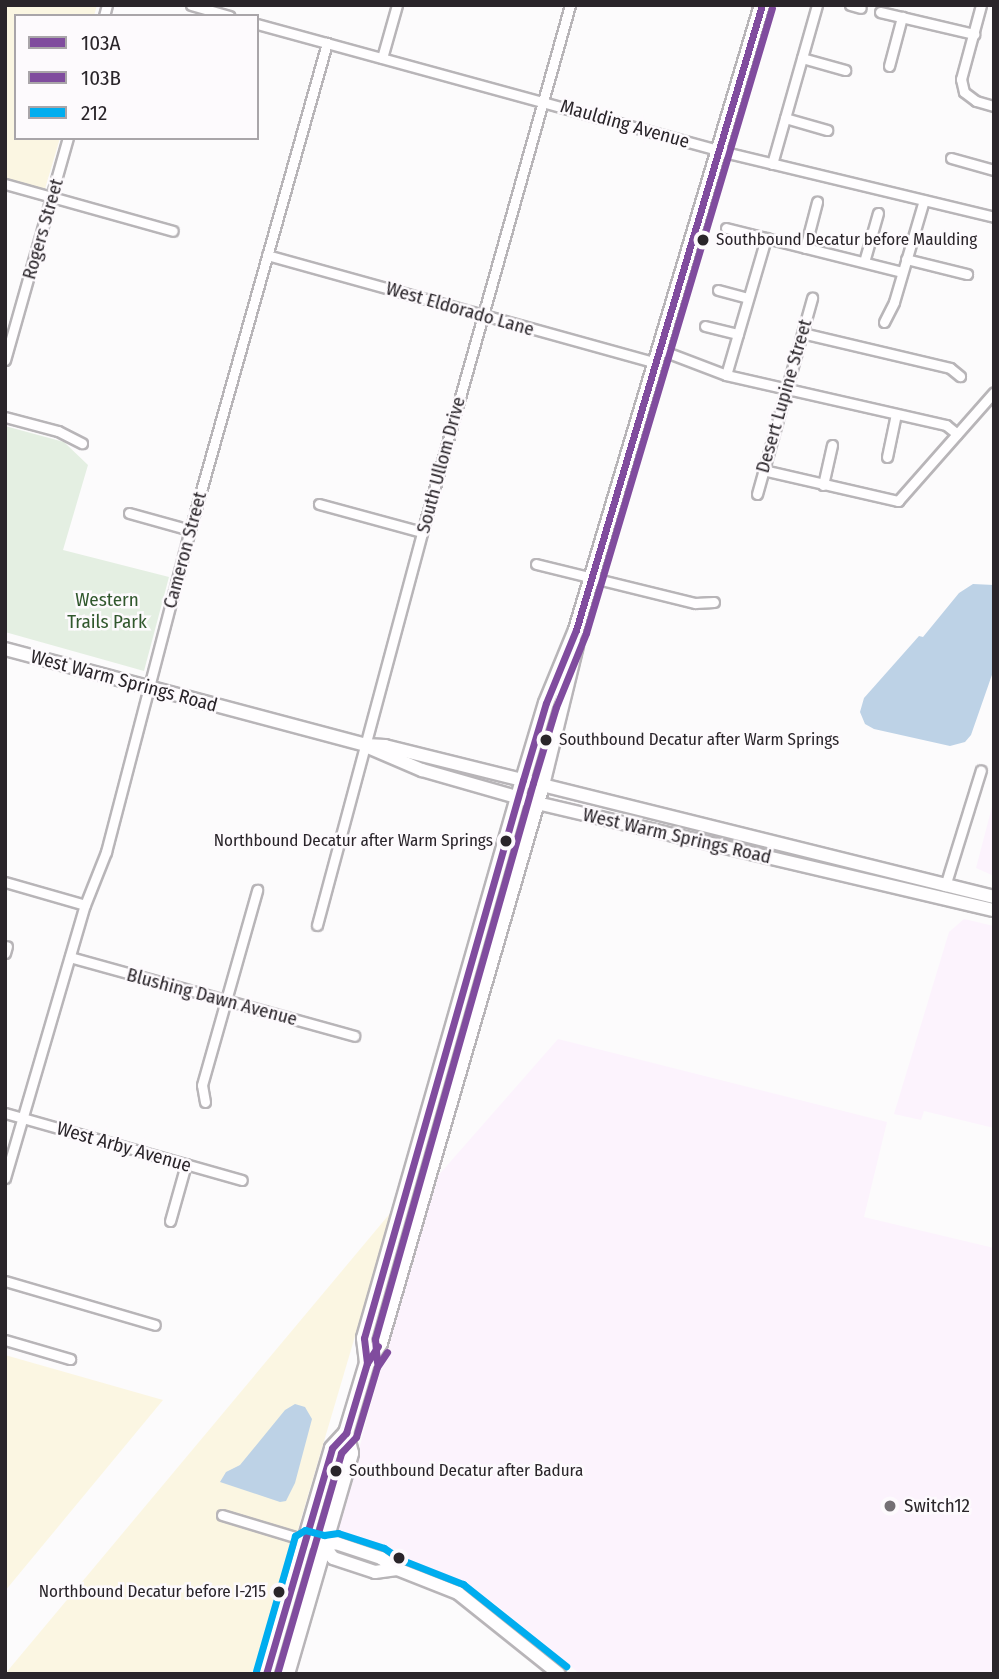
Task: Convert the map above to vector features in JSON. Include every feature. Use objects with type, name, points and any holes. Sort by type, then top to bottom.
[{"type":"main road","points":[[367,1363],[364,1338],[517,798],[546,704],[576,630],[762,5]]},
{"type":"main road","points":[[265,1674],[332,1448],[346,1433],[367,1363],[380,1343],[561,717],[576,644],[576,630]]},
{"type":"main road","name":"West Warm Springs Road","points":[[5,649],[365,745],[422,770],[517,798],[994,910]]},
{"type":"main road","name":"West Warm Springs Road","points":[[365,745],[385,746],[994,897]]},
{"type":"main road","points":[[287,1674],[351,1453],[346,1433]]},
{"type":"main road","points":[[305,1540],[324,1546],[336,1543],[381,1558],[397,1569],[458,1593],[559,1674]]},
{"type":"street","points":[[191,5],[222,14]]},
{"type":"street","points":[[382,58],[397,5]]},
{"type":"street","name":"South Ullom Drive","points":[[317,925],[422,532],[570,5]]},
{"type":"street","points":[[772,164],[817,5]]},
{"type":"street","points":[[850,5],[861,8]]},
{"type":"street","points":[[981,5],[961,79],[964,92],[976,101],[994,106]]},
{"type":"street","points":[[880,12],[974,34]]},
{"type":"street","points":[[889,66],[902,17]]},
{"type":"street","name":"Maulding Avenue","points":[[259,25],[720,151],[994,217]]},
{"type":"street","name":"Cameron Street","points":[[5,1178],[85,905],[106,852],[190,530],[327,43]]},
{"type":"street","points":[[802,58],[845,70]]},
{"type":"street","points":[[785,118],[827,130]]},
{"type":"street","name":"Rogers Street","points":[[5,360],[67,140]]},
{"type":"street","points":[[951,158],[994,170]]},
{"type":"street","points":[[5,184],[173,231]]},
{"type":"street","points":[[884,322],[894,302],[924,200]]},
{"type":"street","points":[[805,248],[817,202]]},
{"type":"street","points":[[864,262],[878,213]]},
{"type":"street","points":[[726,228],[902,272]]},
{"type":"street","points":[[726,374],[765,238]]},
{"type":"street","name":"West Eldorado Lane","points":[[267,255],[482,316],[946,425],[957,434]]},
{"type":"street","points":[[906,259],[967,274]]},
{"type":"street","points":[[718,290],[748,298]]},
{"type":"street","name":"Desert Lupine Street","points":[[757,494],[812,298]]},
{"type":"street","points":[[705,326],[738,334]]},
{"type":"street","points":[[802,332],[950,368],[960,376]]},
{"type":"street","points":[[763,470],[898,501],[994,392]]},
{"type":"street","points":[[887,457],[896,414]]},
{"type":"street","points":[[5,417],[58,431],[82,443]]},
{"type":"street","points":[[823,485],[832,445]]},
{"type":"street","points":[[319,503],[422,532]]},
{"type":"street","points":[[129,513],[190,530]]},
{"type":"street","points":[[536,564],[695,603],[714,602]]},
{"type":"street","points":[[945,886],[981,770]]},
{"type":"street","points":[[5,882],[85,905]]},
{"type":"street","points":[[205,1102],[202,1085],[257,890]]},
{"type":"street","name":"Blushing Dawn Avenue","points":[[70,957],[354,1036]]},
{"type":"street","name":"West Arby Avenue","points":[[5,1113],[242,1180]]},
{"type":"street","points":[[170,1221],[186,1164]]},
{"type":"street","points":[[5,1282],[155,1325]]},
{"type":"street","points":[[5,1340],[70,1359]]},
{"type":"street","points":[[222,1516],[305,1540]]},
{"type":"shaded area","points":[[994,799],[994,876],[976,868]]},
{"type":"shaded area","points":[[964,919],[994,926],[994,1128],[924,1111],[921,1120],[894,1114],[949,932]]},
{"type":"shaded area","points":[[558,1039],[887,1122],[864,1217],[994,1248],[994,1674],[580,1674],[495,1604],[462,1583],[404,1558],[343,1539],[338,1530],[436,1178]]},
{"type":"green space","name":"Western Trails Park","points":[[5,426],[64,442],[88,465],[63,550],[169,577],[144,671],[5,632]]},
{"type":"sand","points":[[5,5],[97,5],[95,14],[14,14],[14,140],[59,140],[45,189],[5,178]]},
{"type":"sand","points":[[392,1211],[291,1553],[252,1674],[5,1674]]},
{"type":"sand","points":[[5,1355],[163,1400],[5,1591]]},
{"type":"water","points":[[973,584],[994,585],[994,669],[971,735],[965,742],[950,746],[874,729],[865,724],[860,712],[864,698],[919,636],[923,637],[959,593]]},
{"type":"water","points":[[295,1404],[305,1407],[312,1419],[295,1483],[286,1501],[280,1502],[220,1482],[226,1472],[240,1465],[285,1410]]},
{"type":"transit line","name":"103A","points":[[367,1363],[364,1338],[523,780],[546,703],[576,630],[762,5]]},
{"type":"transit line","name":"103B","points":[[377,1362],[375,1339],[533,783],[556,707],[586,633],[772,8]]},
{"type":"transit line","name":"103A","points":[[266,1674],[332,1448],[346,1433],[367,1363],[378,1346]]},
{"type":"transit line","name":"103B","points":[[277,1674],[341,1453],[356,1437],[377,1367],[387,1352]]},
{"type":"transit line","name":"212","points":[[256,1671],[295,1536],[305,1530],[324,1535],[338,1533],[384,1548],[402,1560],[463,1584],[566,1666]]},
{"type":"place","name":"Southbound Decatur before Maulding","points":[[703,240]]},
{"type":"place","name":"Southbound Decatur after Warm Springs","points":[[546,740]]},
{"type":"place","name":"Northbound Decatur after Warm Springs","points":[[506,841]]},
{"type":"place","name":"Southbound Decatur after Badura","points":[[336,1471]]},
{"type":"place","name":"Switch12","points":[[890,1506]]},
{"type":"place","name":"Northbound Decatur before I-215","points":[[279,1592]]}]
